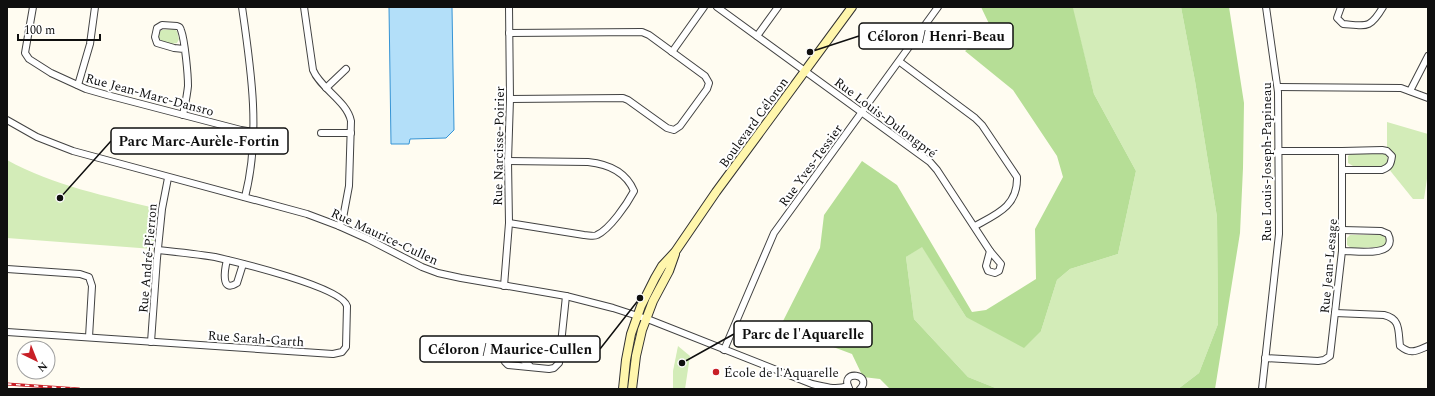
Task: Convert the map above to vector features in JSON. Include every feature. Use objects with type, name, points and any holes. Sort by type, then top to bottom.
[{"type":"street","name":"Rue Jean-Marc-Dansro","points":[[33,7],[24,49],[25,54],[32,61],[51,73],[78,85],[107,95],[253,132]]},
{"type":"street","points":[[78,85],[90,44],[95,7]]},
{"type":"street","points":[[242,7],[252,84],[253,132],[252,165],[245,197]]},
{"type":"street","points":[[304,7],[315,75],[348,112],[351,120],[349,186],[343,218],[339,226]]},
{"type":"street","name":"Rue Narcisse-Poirier","points":[[504,286],[508,223],[510,99],[509,7]]},
{"type":"street","points":[[672,52],[704,7]]},
{"type":"street","name":"Rue Louis-Dulongpré","points":[[717,7],[930,162],[975,226],[990,251]]},
{"type":"street","points":[[757,36],[778,7]]},
{"type":"street","name":"Boulevard Céloron","points":[[622,389],[628,348],[637,316],[662,266],[675,252],[707,205],[852,7]]},
{"type":"street","name":"Rue Yves-Tessier","points":[[724,350],[774,233],[900,62],[938,7]]},
{"type":"street","name":"Rue Louis-Joseph-Papineau","points":[[1262,389],[1279,234],[1278,87],[1266,7]]},
{"type":"street","points":[[1341,7],[1337,18],[1343,24],[1361,25],[1370,24],[1375,20],[1382,7]]},
{"type":"street","points":[[183,114],[188,82],[184,48],[182,32],[179,27],[162,25],[157,28],[155,37],[157,43],[174,48],[184,48]]},
{"type":"street","points":[[509,34],[642,32],[649,35],[705,76],[709,83],[707,89],[680,126],[674,130],[667,128],[623,98],[510,99]]},
{"type":"street","points":[[1410,90],[1428,56]]},
{"type":"street","points":[[900,62],[975,118],[982,125],[1017,178],[1018,188],[1011,202],[1004,210],[975,226]]},
{"type":"street","points":[[326,88],[346,69]]},
{"type":"street","points":[[1278,87],[1401,88],[1410,90],[1428,98]]},
{"type":"street","name":"Rue Maurice-Cullen","points":[[7,120],[37,137],[66,149],[168,178],[307,214],[339,226],[431,271],[452,277],[566,296],[600,304],[646,319],[812,384],[827,388],[849,388],[848,381],[850,377],[857,375],[861,377],[863,382],[860,389]]},
{"type":"street","points":[[321,133],[351,133]]},
{"type":"street","points":[[1278,152],[1382,150],[1392,156],[1391,163],[1388,168],[1382,170],[1343,170]]},
{"type":"street","name":"Rue Jean-Lesage","points":[[1265,358],[1304,361],[1324,360],[1330,356],[1342,251],[1342,151]]},
{"type":"street","points":[[508,161],[600,163],[612,168],[630,182],[634,191],[629,200],[606,229],[596,236],[508,223]]},
{"type":"street","name":"Rue André-Pierron","points":[[151,342],[158,250],[163,205],[168,178]]},
{"type":"street","points":[[1342,251],[1382,251],[1388,247],[1390,242],[1388,234],[1381,231],[1343,230]]},
{"type":"street","name":"Rue Sarah-Garth","points":[[7,332],[333,354],[339,354],[344,350],[347,342],[347,306],[343,299],[303,282],[243,264],[214,257],[158,250]]},
{"type":"street","name":"Boulevard Céloron","points":[[632,389],[637,349],[646,319],[655,296],[670,271],[675,252]]},
{"type":"street","points":[[227,260],[224,279],[225,282],[229,284],[234,285],[237,283],[243,264]]},
{"type":"street","points":[[7,269],[80,274],[89,277],[92,286],[89,337]]},
{"type":"street","points":[[531,367],[549,369],[554,368],[559,363],[566,296]]},
{"type":"street","points":[[1335,313],[1384,315],[1391,317],[1396,321],[1400,346],[1407,351],[1414,352],[1428,346]]},
{"type":"green space","points":[[981,7],[1073,8],[1094,94],[1136,171],[1118,254],[1070,269],[1057,280],[1041,331],[1024,348],[966,317],[922,247],[906,257],[914,319],[968,377],[998,389],[890,389],[880,379],[863,377],[852,354],[780,327],[820,248],[824,215],[862,161],[897,185],[972,312],[986,310],[1036,279],[1035,229],[1063,177],[1057,156],[1013,90],[965,51],[993,32]]},
{"type":"green space","points":[[1072,7],[1181,7],[1195,81],[1217,217],[1218,324],[1199,373],[1178,389],[998,389],[968,377],[914,319],[906,257],[922,246],[966,317],[1041,331],[1057,280],[1070,269],[1118,254],[1136,171],[1094,94]]},
{"type":"green space","points":[[1181,7],[1229,7],[1244,103],[1240,233],[1215,389],[1178,389],[1199,373],[1218,324],[1217,217],[1195,81]]},
{"type":"green space","points":[[174,29],[177,31],[179,39],[177,43],[172,44],[161,41],[158,35],[162,30]]},
{"type":"green space","points":[[1387,122],[1428,134],[1428,172],[1424,199],[1413,199],[1388,168],[1391,163],[1387,151]]},
{"type":"green space","points":[[1352,153],[1382,153],[1387,155],[1388,163],[1384,166],[1353,166],[1348,163],[1348,156]]},
{"type":"green space","points":[[7,160],[62,184],[158,209],[153,249],[7,238]]},
{"type":"green space","points":[[1350,235],[1381,235],[1385,237],[1387,244],[1383,247],[1351,248],[1347,245],[1347,238]]},
{"type":"green space","points":[[678,346],[690,356],[685,389],[673,388],[673,371]]},
{"type":"water","points":[[389,7],[452,7],[454,130],[446,138],[410,139],[409,144],[391,144]]},
{"type":"railway","points":[[7,384],[79,389]]},
{"type":"place","name":"Céloron / Henri-Beau","points":[[810,52]]},
{"type":"place","name":"Parc Marc-Aurèle-Fortin","points":[[60,198]]},
{"type":"place","name":"Céloron / Maurice-Cullen","points":[[640,298]]},
{"type":"place","name":"Parc de l'Aquarelle","points":[[682,363]]},
{"type":"place","name":"École de l'Aquarelle","points":[[716,372]]}]
